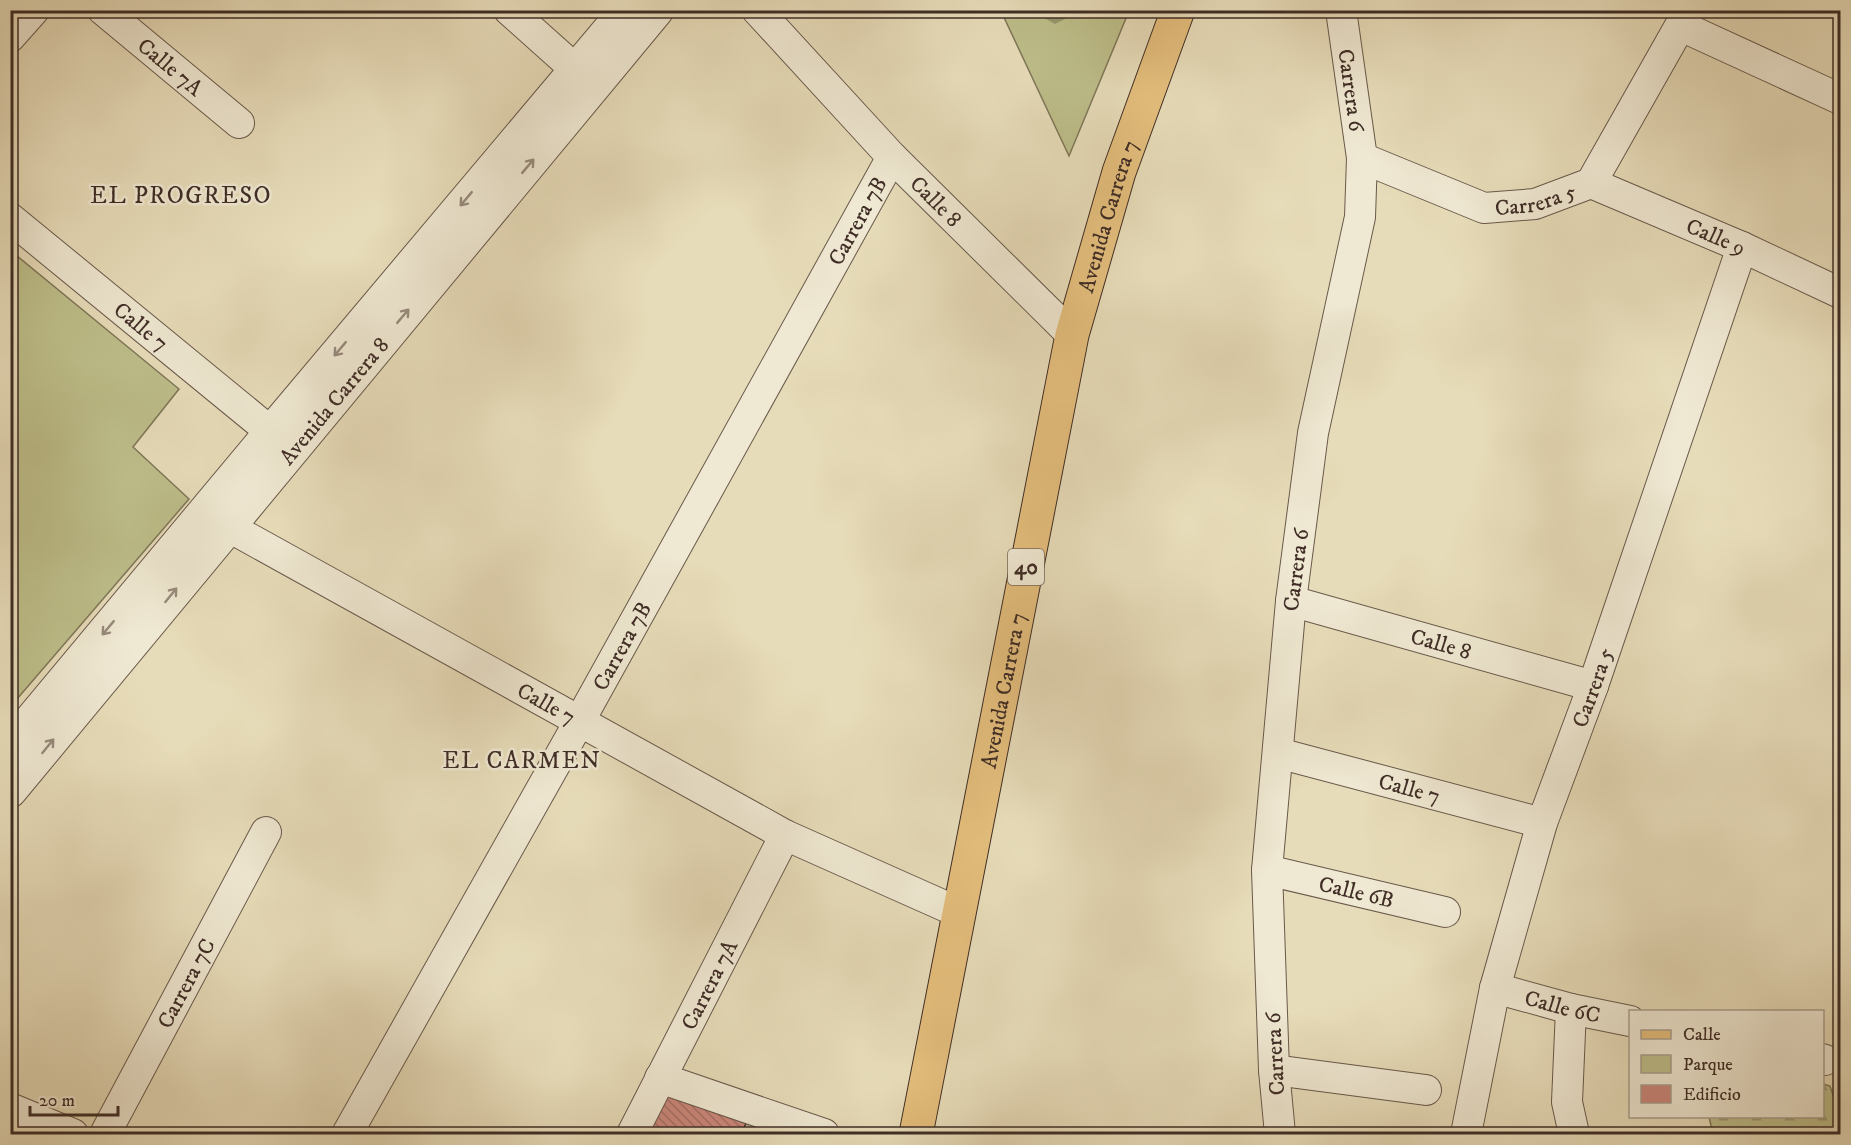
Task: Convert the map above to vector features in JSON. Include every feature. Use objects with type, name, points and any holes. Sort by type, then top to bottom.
[{"type":"main road","name":"Avenida Carrera 7","points":[[916,1134],[1072,335],[1119,172],[1178,10]]},
{"type":"street","points":[[10,37],[34,10]]},
{"type":"street","name":"Calle 7A","points":[[103,10],[239,123]]},
{"type":"street","points":[[509,10],[575,69]]},
{"type":"street","name":"Avenida Carrera 8","points":[[10,791],[216,520],[271,432],[626,10]]},
{"type":"street","name":"Avenida Carrera 8","points":[[10,745],[216,520],[657,10]]},
{"type":"street","name":"Calle 8","points":[[757,10],[892,156],[1072,335]]},
{"type":"street","name":"Carrera 6","points":[[1280,1134],[1274,1070],[1267,870],[1291,601],[1314,433],[1360,217],[1362,159],[1341,10]]},
{"type":"street","points":[[1685,18],[1840,99]]},
{"type":"street","name":"Carrera 5","points":[[1362,159],[1484,208],[1535,204],[1591,183],[1685,18]]},
{"type":"street","name":"Carrera 7B","points":[[347,1134],[579,722],[892,156]]},
{"type":"street","name":"Calle 9","points":[[1591,183],[1742,247],[1840,292]]},
{"type":"street","name":"Calle 7","points":[[10,218],[271,432]]},
{"type":"street","name":"Carrera 5","points":[[1466,1134],[1495,988],[1542,823],[1593,686],[1742,247]]},
{"type":"street","name":"Calle 7","points":[[216,520],[785,835],[958,912]]},
{"type":"street","name":"Calle 8","points":[[1291,601],[1593,686]]},
{"type":"street","name":"Calle 7","points":[[1278,753],[1542,823]]},
{"type":"street","name":"Carrera 7C","points":[[105,1134],[266,832]]},
{"type":"street","name":"Carrera 7A","points":[[632,1134],[785,835]]},
{"type":"street","name":"Calle 6B","points":[[1267,870],[1445,912]]},
{"type":"street","name":"Calle 6C","points":[[1495,988],[1571,1009],[1629,1021]]},
{"type":"street","points":[[1571,1009],[1567,1102],[1574,1134]]},
{"type":"street","points":[[1274,1070],[1426,1090]]},
{"type":"street","points":[[660,1078],[824,1134]]},
{"type":"street","points":[[10,1108],[74,1134]]},
{"type":"green space","points":[[1001,11],[1129,11],[1069,156]]},
{"type":"green space","points":[[11,251],[179,389],[133,447],[189,499],[11,706]]},
{"type":"green space","points":[[1824,1084],[1830,1086],[1840,1116],[1840,1134],[1713,1134],[1709,1118],[1824,1118]]},
{"type":"building","points":[[666,1086],[748,1119],[741,1134],[646,1134]]},
{"type":"district","name":"EL PROGRESO","points":[[181,195]]},
{"type":"district","name":"EL CARMEN","points":[[522,760]]}]
